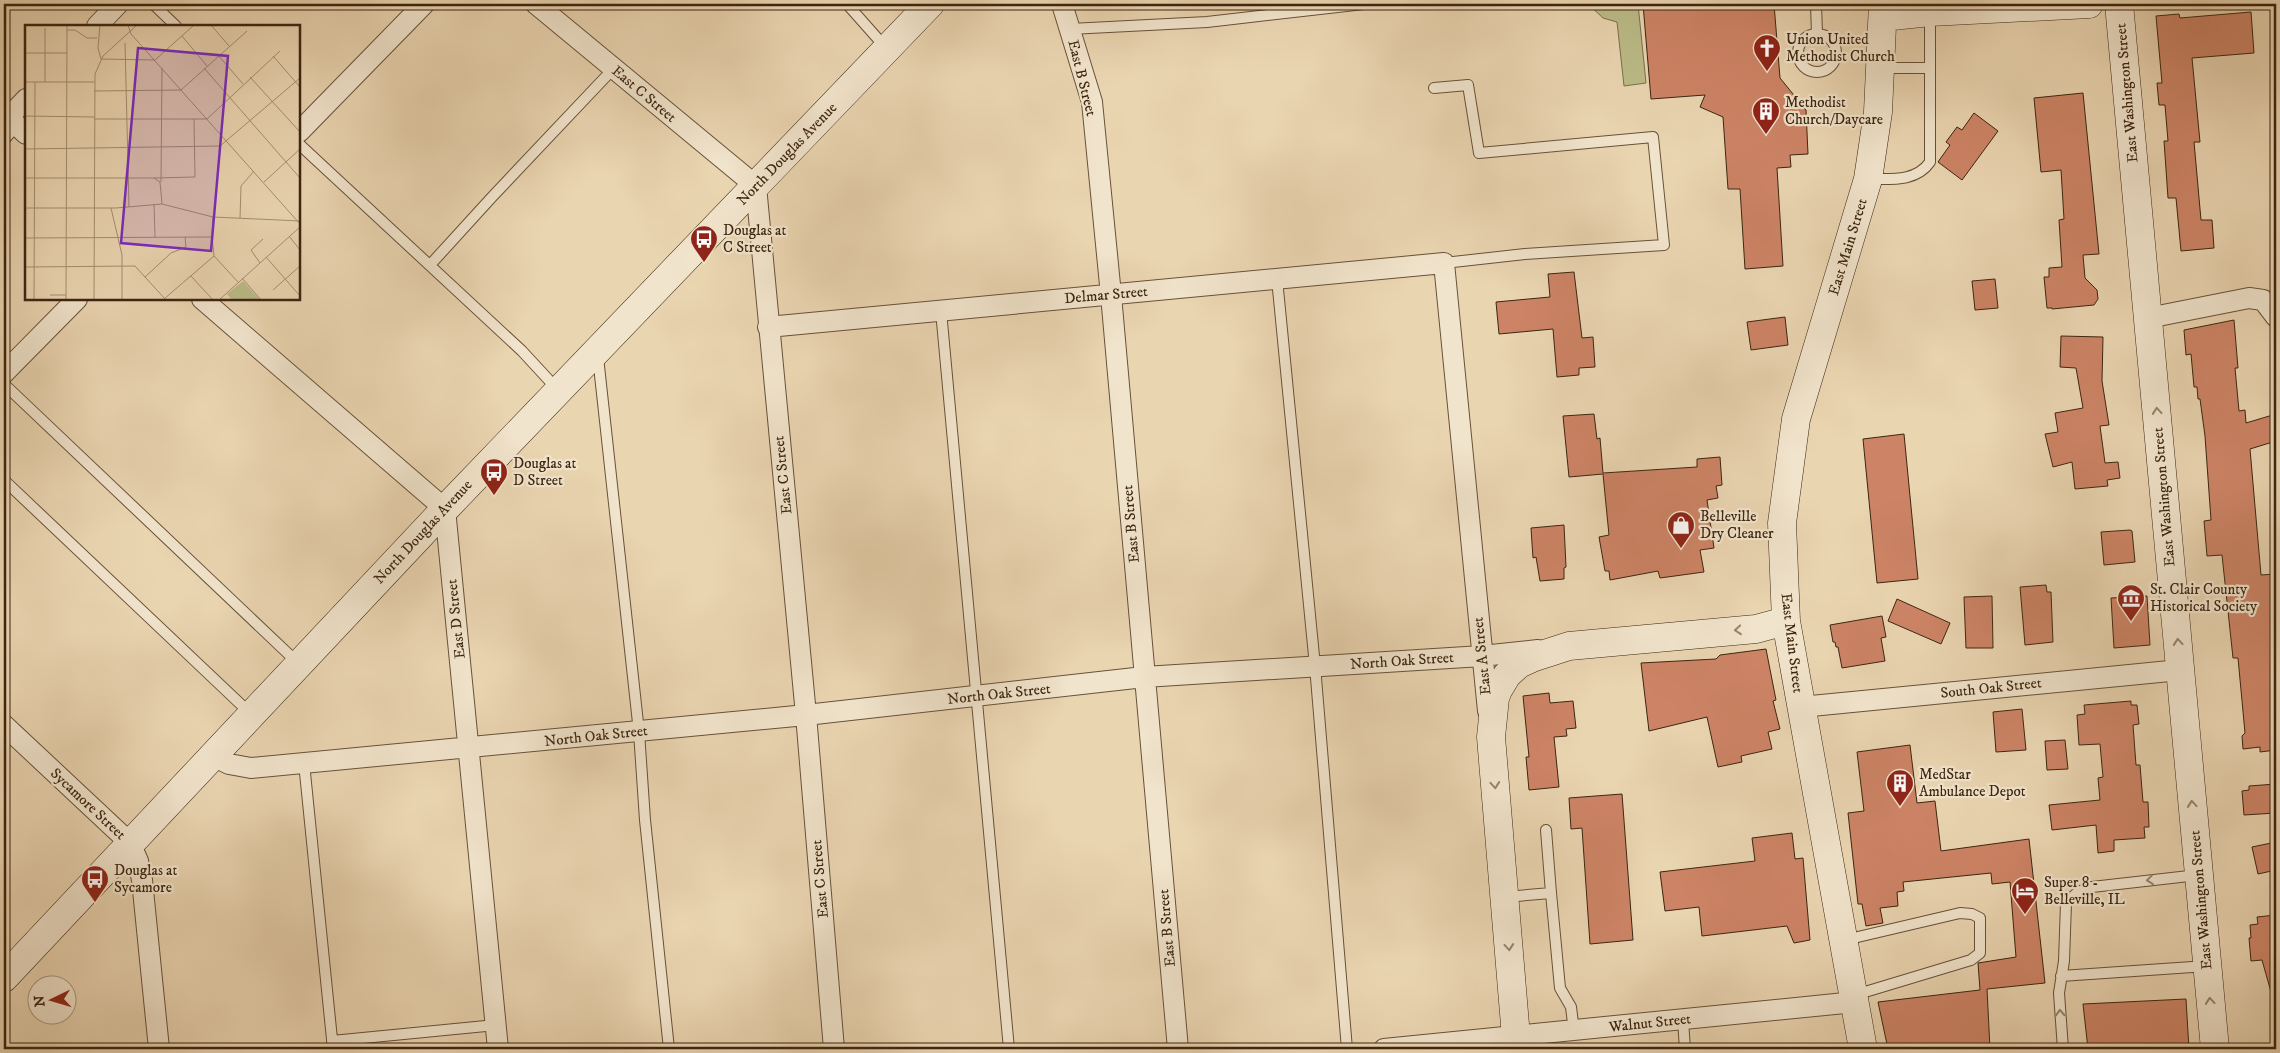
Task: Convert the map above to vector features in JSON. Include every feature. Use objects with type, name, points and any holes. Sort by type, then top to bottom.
[{"type":"main road","name":"North Douglas Avenue","points":[[4,978],[445,509],[930,4]]},
{"type":"main road","points":[[1883,10],[1930,12],[2089,4]]},
{"type":"main road","name":"East Washington Street","points":[[2119,4],[2215,1049]]},
{"type":"main road","name":"East Main Street","points":[[1863,1049],[1786,621],[1782,523],[1796,419],[1868,179],[1878,112],[1883,10]]},
{"type":"main road","name":"North Oak Street","points":[[1569,646],[1756,629],[1786,621]]},
{"type":"main road","points":[[1491,737],[1495,698],[1507,675],[1519,664],[1569,646]]},
{"type":"main road","name":"East A Street","points":[[1491,737],[1517,1043]]},
{"type":"street","points":[[97,25],[118,4]]},
{"type":"street","points":[[300,131],[424,4]]},
{"type":"street","name":"East C Street","points":[[536,4],[756,186],[806,715],[834,1049]]},
{"type":"street","name":"East B Street","points":[[1062,4],[1092,102],[1111,294],[1178,1049]]},
{"type":"street","points":[[12,126],[25,101]]},
{"type":"street","name":"Delmar Street","points":[[768,327],[1444,264]]},
{"type":"street","name":"East A Street","points":[[1444,264],[1491,737]]},
{"type":"street","points":[[2148,318],[2249,298],[2262,300],[2276,317]]},
{"type":"street","points":[[4,373],[76,300]]},
{"type":"street","points":[[203,300],[445,509]]},
{"type":"street","name":"East D Street","points":[[445,509],[498,1049]]},
{"type":"street","name":"North Oak Street","points":[[213,756],[229,764],[251,768],[806,715],[1144,677],[1482,656],[1569,646]]},
{"type":"street","name":"South Oak Street","points":[[1801,707],[2180,670]]},
{"type":"street","name":"Sycamore Street","points":[[4,725],[130,844],[138,861],[142,880],[159,1049]]},
{"type":"street","name":"Walnut Street","points":[[1384,1049],[1517,1043],[1574,1031],[1682,1020],[1855,998]]},
{"type":"lane","points":[[153,4],[175,25]]},
{"type":"lane","points":[[847,4],[887,48]]},
{"type":"lane","points":[[1070,29],[1207,22],[1364,4]]},
{"type":"lane","points":[[1816,4],[1817,34]]},
{"type":"lane","points":[[1868,179],[1907,178],[1924,170],[1930,162],[1930,12]]},
{"type":"lane","points":[[430,265],[614,68]]},
{"type":"lane","points":[[1880,68],[1930,68]]},
{"type":"lane","points":[[1434,88],[1468,85],[1479,153],[1654,137],[1664,245],[1525,254],[1444,264]]},
{"type":"lane","points":[[300,145],[522,351],[559,391]]},
{"type":"lane","points":[[1277,279],[1314,666],[1347,1049]]},
{"type":"lane","points":[[941,311],[942,344],[956,457],[1009,1049]]},
{"type":"lane","points":[[597,351],[639,732],[645,820],[669,1049]]},
{"type":"lane","points":[[4,384],[299,664]]},
{"type":"lane","points":[[4,480],[252,715]]},
{"type":"lane","points":[[304,763],[333,1045],[496,1025]]},
{"type":"lane","points":[[1546,830],[1560,988],[1571,1007],[1574,1031]]},
{"type":"lane","points":[[2062,1049],[2059,993],[2066,903],[2078,892],[2092,887],[2199,875]]},
{"type":"lane","points":[[1504,897],[1551,893]]},
{"type":"lane","points":[[1844,940],[1960,913],[1972,914],[1980,918],[1980,953],[1971,960],[1855,998]]},
{"type":"lane","points":[[2061,976],[2207,966]]},
{"type":"lane","points":[[1682,1020],[1685,1049]]},
{"type":"green space","points":[[1588,4],[1638,4],[1646,83],[1624,86],[1617,22],[1603,18]]},
{"type":"building","name":"Methodist Church/Daycare","points":[[1643,4],[1774,4],[1780,78],[1806,110],[1808,154],[1790,155],[1791,167],[1777,168],[1783,266],[1745,269],[1740,189],[1728,189],[1723,117],[1700,107],[1705,95],[1651,99]]},
{"type":"building","points":[[2251,12],[2254,53],[2192,58],[2200,142],[2194,142],[2201,220],[2212,220],[2214,248],[2181,251],[2176,198],[2168,198],[2164,141],[2168,141],[2165,105],[2159,105],[2157,83],[2162,83],[2156,16],[2179,14],[2180,18]]},
{"type":"building","points":[[2083,93],[2099,254],[2083,255],[2085,278],[2097,290],[2098,299],[2094,305],[2052,309],[2047,308],[2044,277],[2049,277],[2049,268],[2062,267],[2059,220],[2064,219],[2061,170],[2041,172],[2034,98]]},
{"type":"building","points":[[1974,113],[1998,131],[1962,180],[1938,162],[1950,145],[1946,142],[1957,127],[1962,130]]},
{"type":"building","points":[[1574,272],[1582,338],[1593,337],[1595,367],[1579,368],[1579,375],[1557,377],[1553,329],[1499,334],[1496,302],[1550,297],[1548,274]]},
{"type":"building","points":[[1995,279],[1998,308],[1975,310],[1972,281]]},
{"type":"building","points":[[1785,317],[1788,345],[1751,350],[1747,322]]},
{"type":"building","points":[[2234,320],[2238,368],[2235,368],[2239,411],[2245,410],[2246,423],[2276,414],[2276,441],[2250,449],[2261,575],[2275,574],[2276,592],[2276,611],[2274,611],[2276,643],[2274,644],[2276,750],[2260,752],[2260,747],[2243,749],[2242,736],[2245,733],[2238,658],[2233,658],[2222,555],[2207,556],[2204,521],[2211,520],[2205,436],[2200,399],[2198,399],[2197,387],[2194,387],[2191,354],[2186,355],[2184,330]]},
{"type":"building","points":[[2061,336],[2103,337],[2102,381],[2109,425],[2100,426],[2105,463],[2118,462],[2120,478],[2107,480],[2108,486],[2075,489],[2072,462],[2053,467],[2045,434],[2058,432],[2055,413],[2083,408],[2076,368],[2060,367]]},
{"type":"building","points":[[1594,414],[1597,439],[1600,438],[1603,473],[1697,467],[1697,459],[1720,457],[1722,485],[1716,486],[1718,498],[1707,500],[1714,548],[1700,550],[1704,572],[1660,578],[1658,571],[1610,580],[1609,571],[1605,571],[1599,537],[1609,535],[1603,474],[1569,477],[1563,416]]},
{"type":"building","points":[[1904,434],[1918,579],[1877,583],[1863,439]]},
{"type":"building","points":[[1564,525],[1566,567],[1564,568],[1564,579],[1540,581],[1536,557],[1533,558],[1531,528]]},
{"type":"building","points":[[2132,531],[2135,562],[2104,565],[2101,532]]},
{"type":"building","points":[[2046,585],[2047,592],[2051,592],[2053,642],[2025,645],[2020,587]]},
{"type":"building","points":[[1992,596],[1993,648],[1966,648],[1964,597]]},
{"type":"building","name":"St. Clair County Historical Society","points":[[2147,596],[2150,645],[2114,648],[2111,598]]},
{"type":"building","points":[[1897,599],[1950,623],[1941,644],[1888,621]]},
{"type":"building","points":[[1882,616],[1886,637],[1881,638],[1885,661],[1842,668],[1838,647],[1833,642],[1830,625]]},
{"type":"building","points":[[1766,649],[1776,700],[1773,701],[1780,729],[1768,732],[1772,749],[1741,756],[1742,762],[1718,767],[1707,717],[1649,731],[1641,663],[1716,659],[1720,655]]},
{"type":"building","points":[[1549,693],[1550,703],[1573,701],[1576,728],[1566,729],[1567,736],[1554,737],[1559,787],[1529,790],[1526,757],[1529,757],[1523,696]]},
{"type":"building","points":[[2131,701],[2131,705],[2137,705],[2139,724],[2133,725],[2136,765],[2140,765],[2143,802],[2148,802],[2149,827],[2144,827],[2145,838],[2114,840],[2114,851],[2098,853],[2096,825],[2052,830],[2049,805],[2100,800],[2098,778],[2103,777],[2100,744],[2079,745],[2077,715],[2085,714],[2084,705]]},
{"type":"building","points":[[2022,709],[2026,750],[1996,752],[1993,712]]},
{"type":"building","points":[[2065,740],[2068,769],[2047,770],[2045,741]]},
{"type":"building","points":[[1910,745],[1917,803],[1935,801],[1941,851],[2029,839],[2045,983],[1987,989],[1990,1049],[1888,1049],[1878,1002],[1980,990],[1978,963],[2016,957],[2010,882],[1992,884],[1991,873],[1903,882],[1904,891],[1897,892],[1898,906],[1880,908],[1883,923],[1866,926],[1862,904],[1858,904],[1848,813],[1864,811],[1857,752]]},
{"type":"building","points":[[2276,784],[2276,813],[2244,815],[2242,791],[2249,790],[2249,786]]},
{"type":"building","points":[[1622,794],[1633,940],[1590,944],[1582,828],[1571,829],[1569,798]]},
{"type":"building","points":[[1792,833],[1795,859],[1803,858],[1810,940],[1794,943],[1787,926],[1702,936],[1699,907],[1665,911],[1660,872],[1755,861],[1752,838]]},
{"type":"building","points":[[2276,842],[2276,870],[2258,874],[2252,847]]},
{"type":"building","points":[[2276,915],[2276,991],[2271,992],[2262,960],[2251,961],[2249,938],[2251,938],[2250,925],[2258,924],[2257,917]]},
{"type":"building","points":[[2186,999],[2189,1049],[2088,1049],[2083,1004]]},
{"type":"place","name":"Union United Methodist Church","points":[[1767,72]]},
{"type":"place","name":"Methodist Church/Daycare","points":[[1766,135]]},
{"type":"place","name":"Douglas at C Street","points":[[704,263]]},
{"type":"place","name":"Douglas at D Street","points":[[494,496]]},
{"type":"place","name":"Belleville Dry Cleaner","points":[[1681,549]]},
{"type":"place","name":"St. Clair County Historical Society","points":[[2131,622]]},
{"type":"place","name":"MedStar Ambulance Depot","points":[[1900,807]]},
{"type":"place","name":"Douglas at Sycamore","points":[[95,903]]},
{"type":"place","name":"Super 8 - Belleville, IL","points":[[2025,915]]}]
